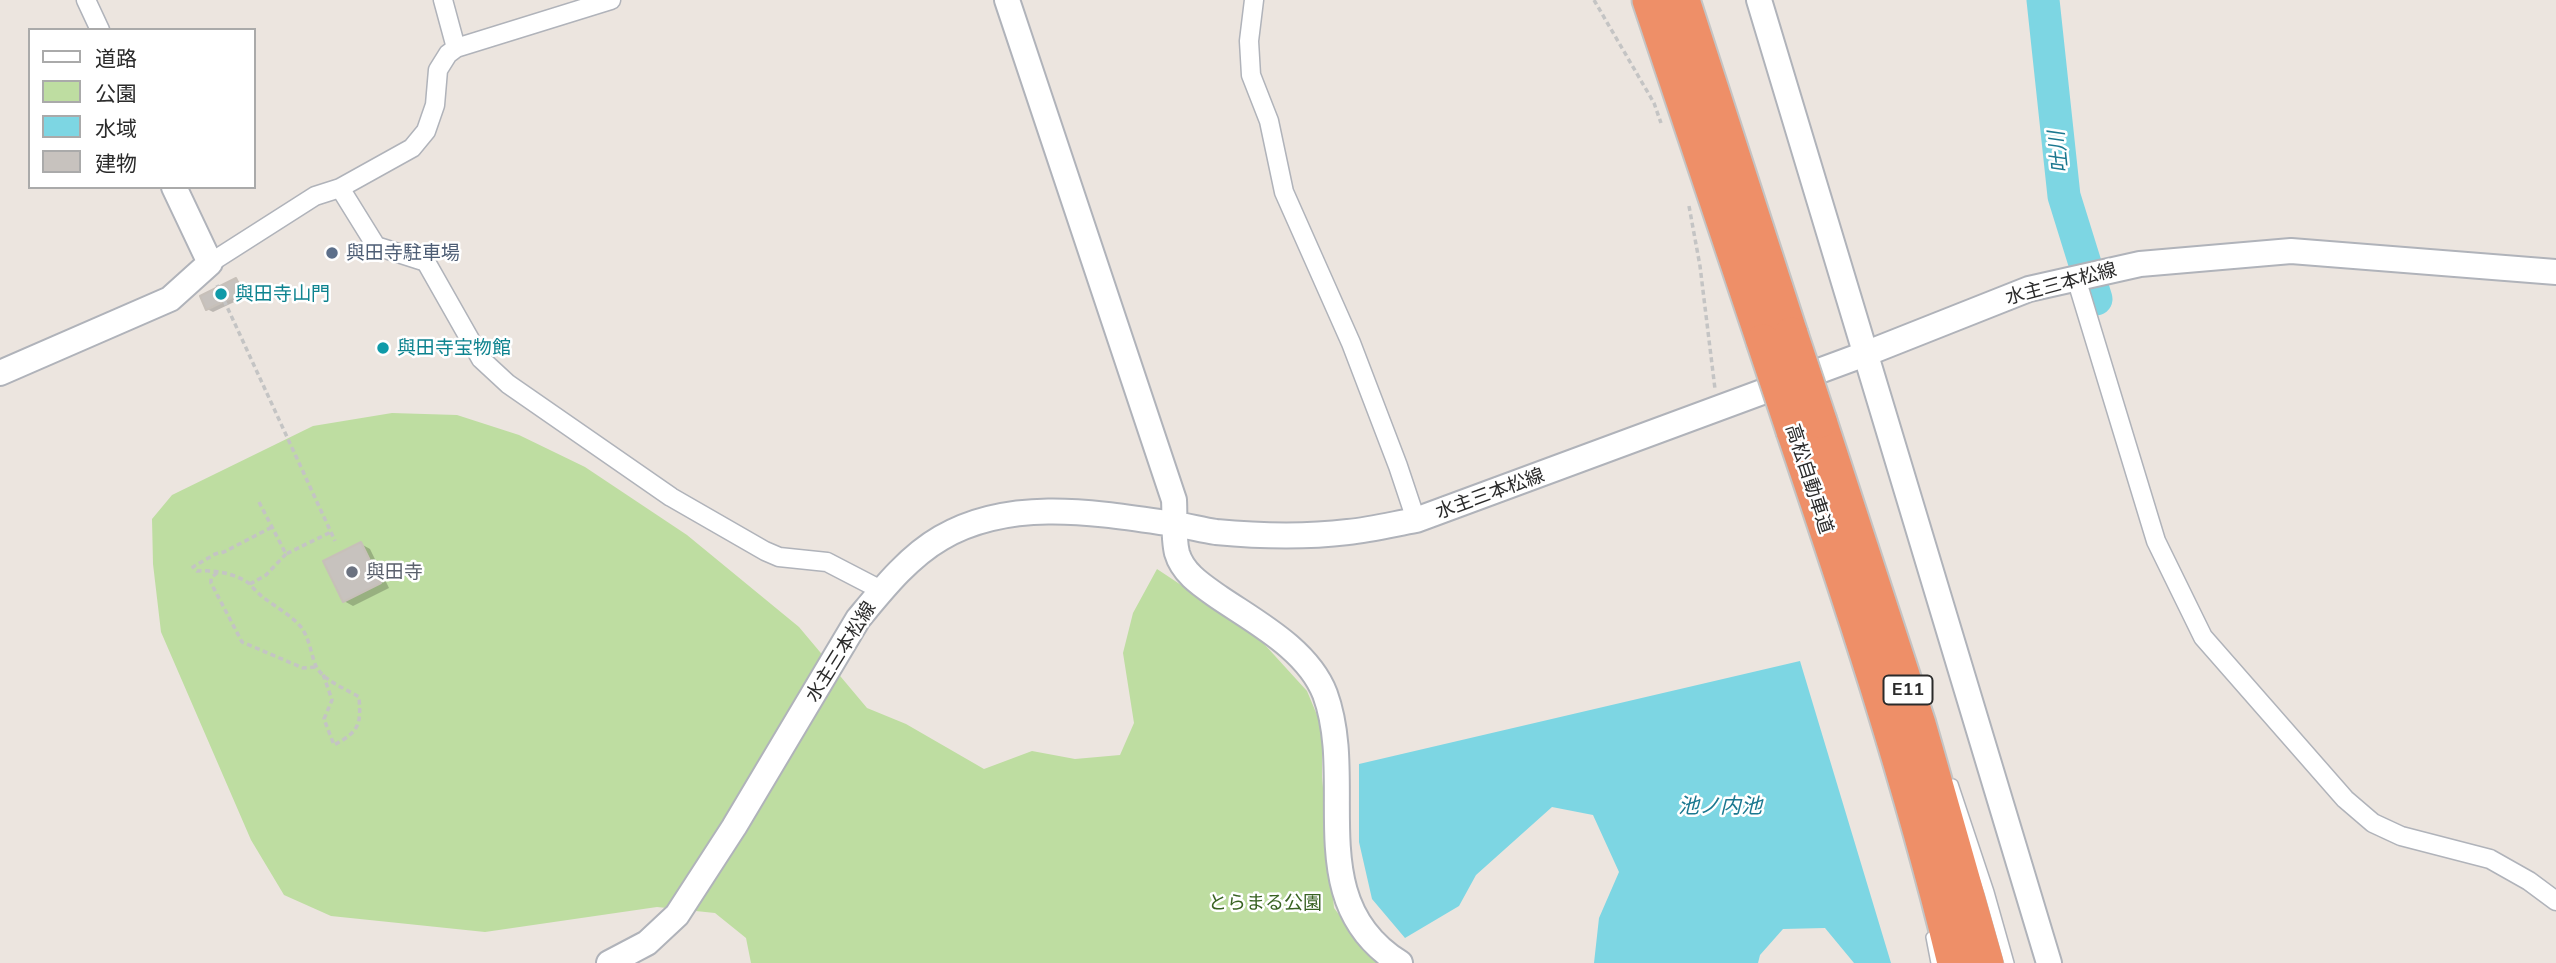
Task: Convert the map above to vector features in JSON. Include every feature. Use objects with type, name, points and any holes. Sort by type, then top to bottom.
[{"type":"highway","name":"高松自動車道","points":[[1649,0],[1777,338],[1866,605],[1952,837],[1987,963]]},
{"type":"highway","name":"高松自動車道","points":[[1682,0],[1777,338]]},
{"type":"highway","name":"高松自動車道","points":[[1866,605],[1954,963]]},
{"type":"street","points":[[86,0],[99,28]]},
{"type":"street","points":[[443,0],[456,48]]},
{"type":"street","points":[[1,371],[170,299],[210,263],[279,217],[315,197],[340,188],[412,148],[426,131],[435,105],[438,69],[448,54],[456,48],[611,0]]},
{"type":"street","points":[[1007,0],[1174,499],[1176,550],[1188,572],[1198,583],[1294,651],[1310,668],[1323,690],[1336,734],[1336,830],[1339,867],[1345,894],[1366,935],[1400,963]]},
{"type":"street","points":[[1254,0],[1249,41],[1251,75],[1269,121],[1284,192],[1351,343],[1416,520]]},
{"type":"street","points":[[1759,0],[2049,963]]},
{"type":"street","points":[[340,188],[376,246],[426,262],[481,359],[508,384],[671,497],[765,551],[779,557],[827,562],[881,590]]},
{"type":"street","points":[[175,189],[210,263]]},
{"type":"street","name":"水主三本松線","points":[[609,963],[648,943],[677,915],[734,827],[859,620],[881,590],[939,539],[971,523],[998,516],[1048,511],[1176,524],[1216,531],[1281,534],[1348,532],[1416,520],[1865,354],[2029,289],[2140,264],[2291,251],[2556,272]]},
{"type":"street","points":[[2076,278],[2156,541],[2203,637],[2345,799],[2373,823],[2401,836],[2490,859],[2529,881],[2556,901]]},
{"type":"lane","points":[[1866,605],[1922,698]]},
{"type":"lane","points":[[1866,605],[1874,715]]},
{"type":"lane","points":[[1950,775],[1989,892],[2009,963]]},
{"type":"lane","points":[[1929,928],[1936,963]]},
{"type":"path","points":[[1594,0],[1654,103],[1662,127]]},
{"type":"path","points":[[1688,198],[1700,266],[1717,409]]},
{"type":"path","points":[[210,263],[221,295],[335,541]]},
{"type":"path","points":[[259,502],[286,554]]},
{"type":"path","points":[[272,527],[193,567],[197,571],[241,578],[250,584],[255,592],[300,626],[312,648],[316,667],[359,697],[361,720],[349,737],[334,745],[324,719],[332,700],[323,674]]},
{"type":"path","points":[[250,584],[266,575],[286,554],[331,532]]},
{"type":"path","points":[[217,573],[211,578],[211,583],[242,642],[303,668],[316,667]]},
{"type":"green space","name":"とらまる公園","points":[[392,413],[457,415],[519,435],[585,467],[687,535],[799,627],[867,708],[906,724],[984,769],[1032,751],[1075,759],[1120,755],[1134,723],[1123,653],[1133,613],[1157,569],[1255,634],[1307,691],[1322,727],[1322,777],[1334,908],[1369,954],[1382,963],[751,963],[746,938],[715,913],[657,907],[485,932],[331,916],[284,895],[251,840],[161,632],[153,564],[152,519],[172,495],[313,426]]},
{"type":"water","name":"池ノ内池","points":[[1800,661],[1891,963],[1854,963],[1825,928],[1783,929],[1760,955],[1758,963],[1594,963],[1599,918],[1619,872],[1593,815],[1552,807],[1476,875],[1459,906],[1405,938],[1372,899],[1359,842],[1359,764]]},
{"type":"building","name":"與田寺山門","points":[[236,278],[243,292],[206,310],[200,296]]},
{"type":"building","name":"與田寺","points":[[361,542],[381,583],[343,602],[323,561]]},
{"type":"waterway","name":"吐川","points":[[2043,0],[2064,196],[2096,299]]},
{"type":"place","name":"與田寺駐車場","points":[[332,253]]},
{"type":"place","name":"與田寺山門","points":[[221,294]]},
{"type":"place","name":"與田寺宝物館","points":[[383,348]]},
{"type":"place","name":"與田寺","points":[[352,572]]}]
